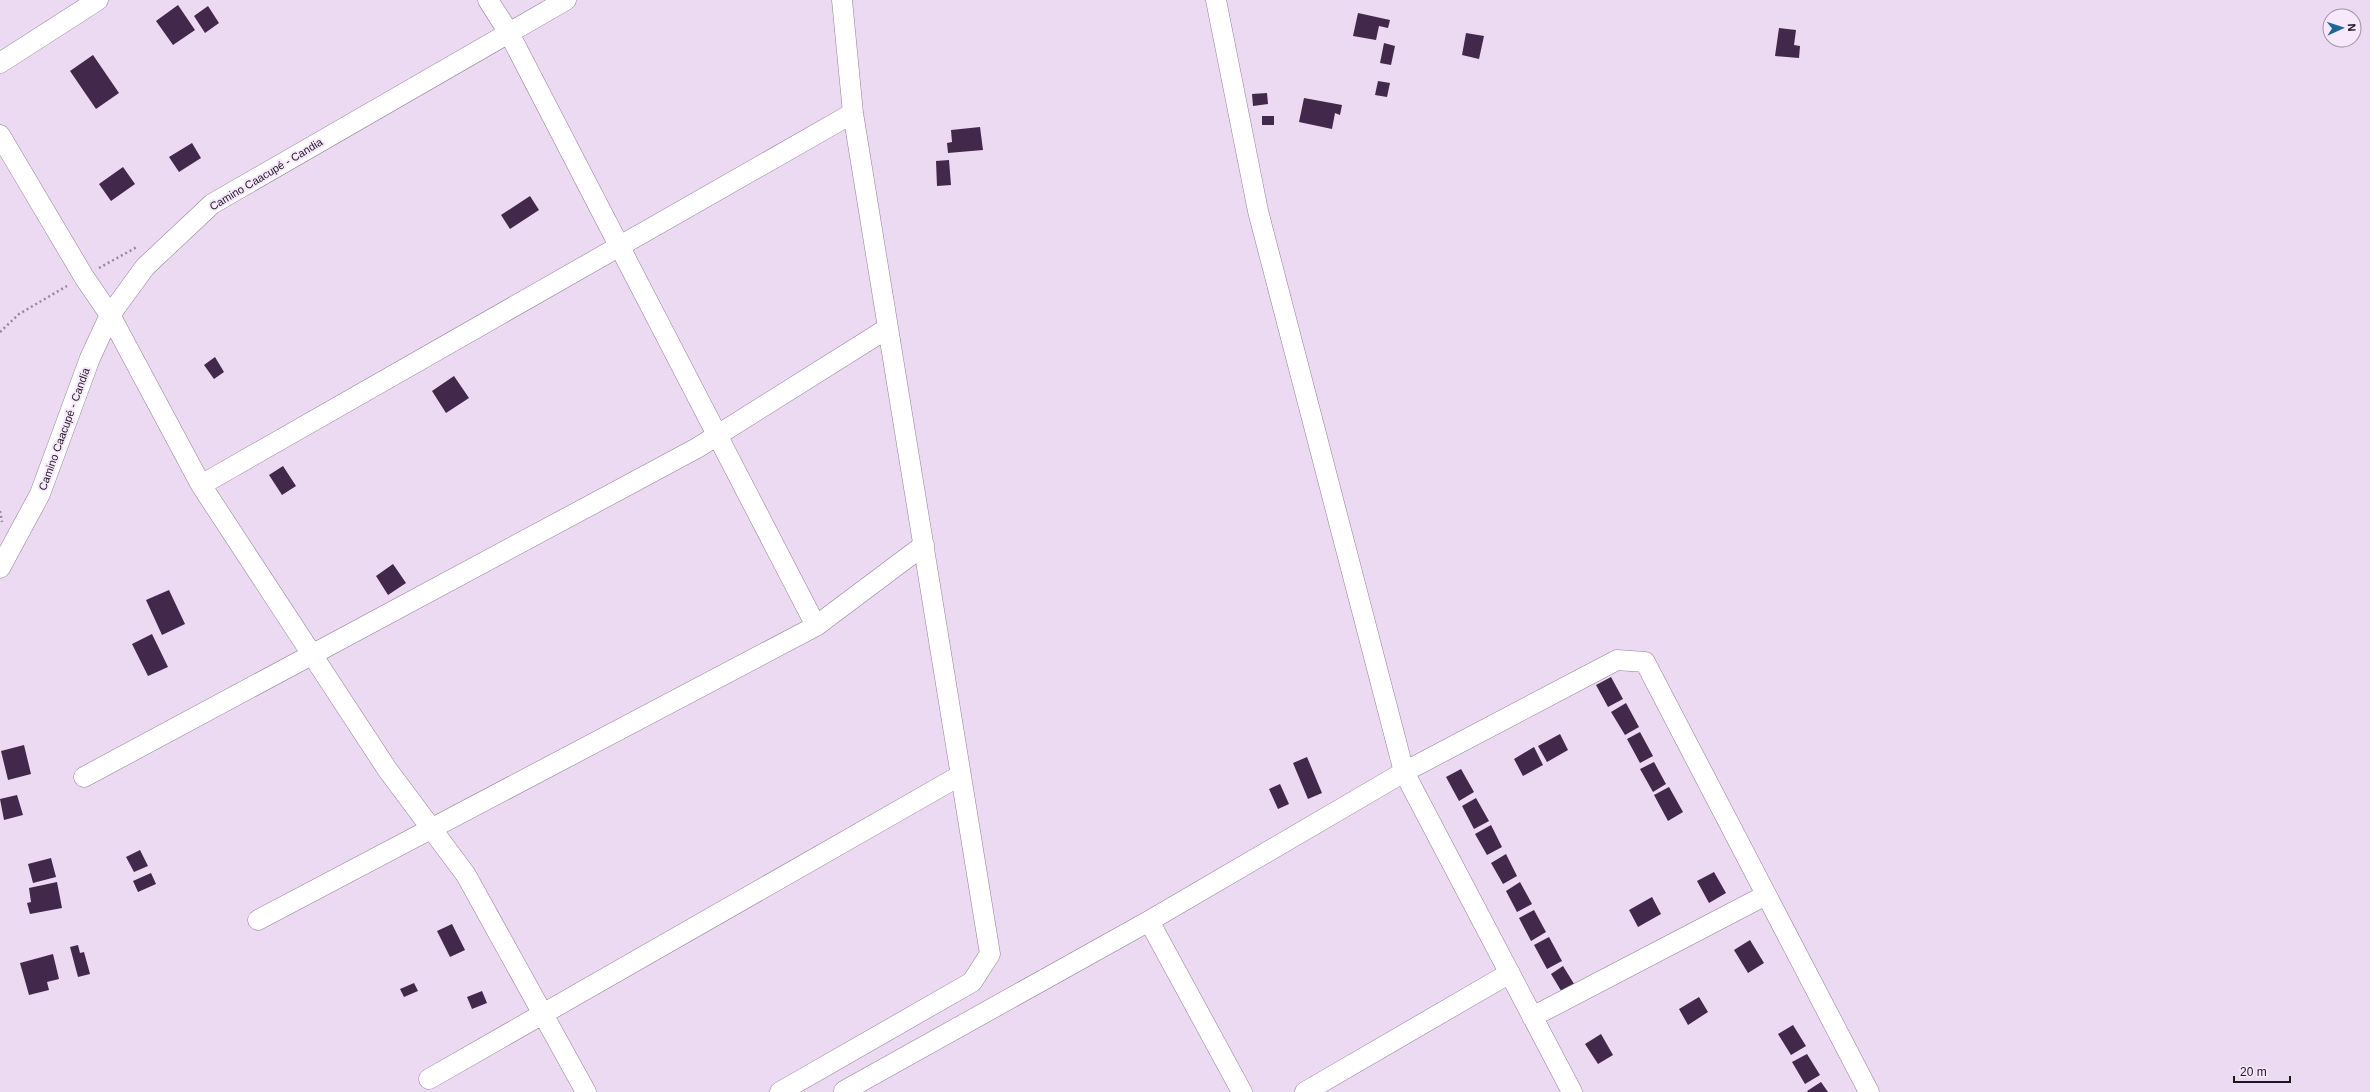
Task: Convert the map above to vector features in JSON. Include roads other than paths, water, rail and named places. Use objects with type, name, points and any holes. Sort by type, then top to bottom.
[{"type":"street","points":[[0,63],[98,0]]},
{"type":"street","points":[[488,0],[509,33],[816,626]]},
{"type":"street","name":"Camino Caacupé - Candia","points":[[0,568],[40,494],[90,358],[110,315],[145,268],[212,204],[566,0]]},
{"type":"street","points":[[780,1092],[972,982],[990,954],[853,113],[842,0]]},
{"type":"street","points":[[1216,0],[1258,211],[1404,772],[1572,1092]]},
{"type":"street","points":[[200,485],[853,113]]},
{"type":"street","points":[[0,135],[84,277],[110,315],[200,485],[387,769],[466,874],[586,1092]]},
{"type":"street","points":[[84,777],[717,436],[888,328]]},
{"type":"street","points":[[258,920],[816,626],[924,545]]},
{"type":"street","points":[[830,1064],[844,1092],[1149,921],[1404,772],[1617,660],[1645,662],[1869,1092]]},
{"type":"street","points":[[429,1079],[961,775]]},
{"type":"street","points":[[1532,1017],[1766,895]]},
{"type":"street","points":[[1149,921],[1242,1092]]},
{"type":"street","points":[[1305,1092],[1510,973]]}]
